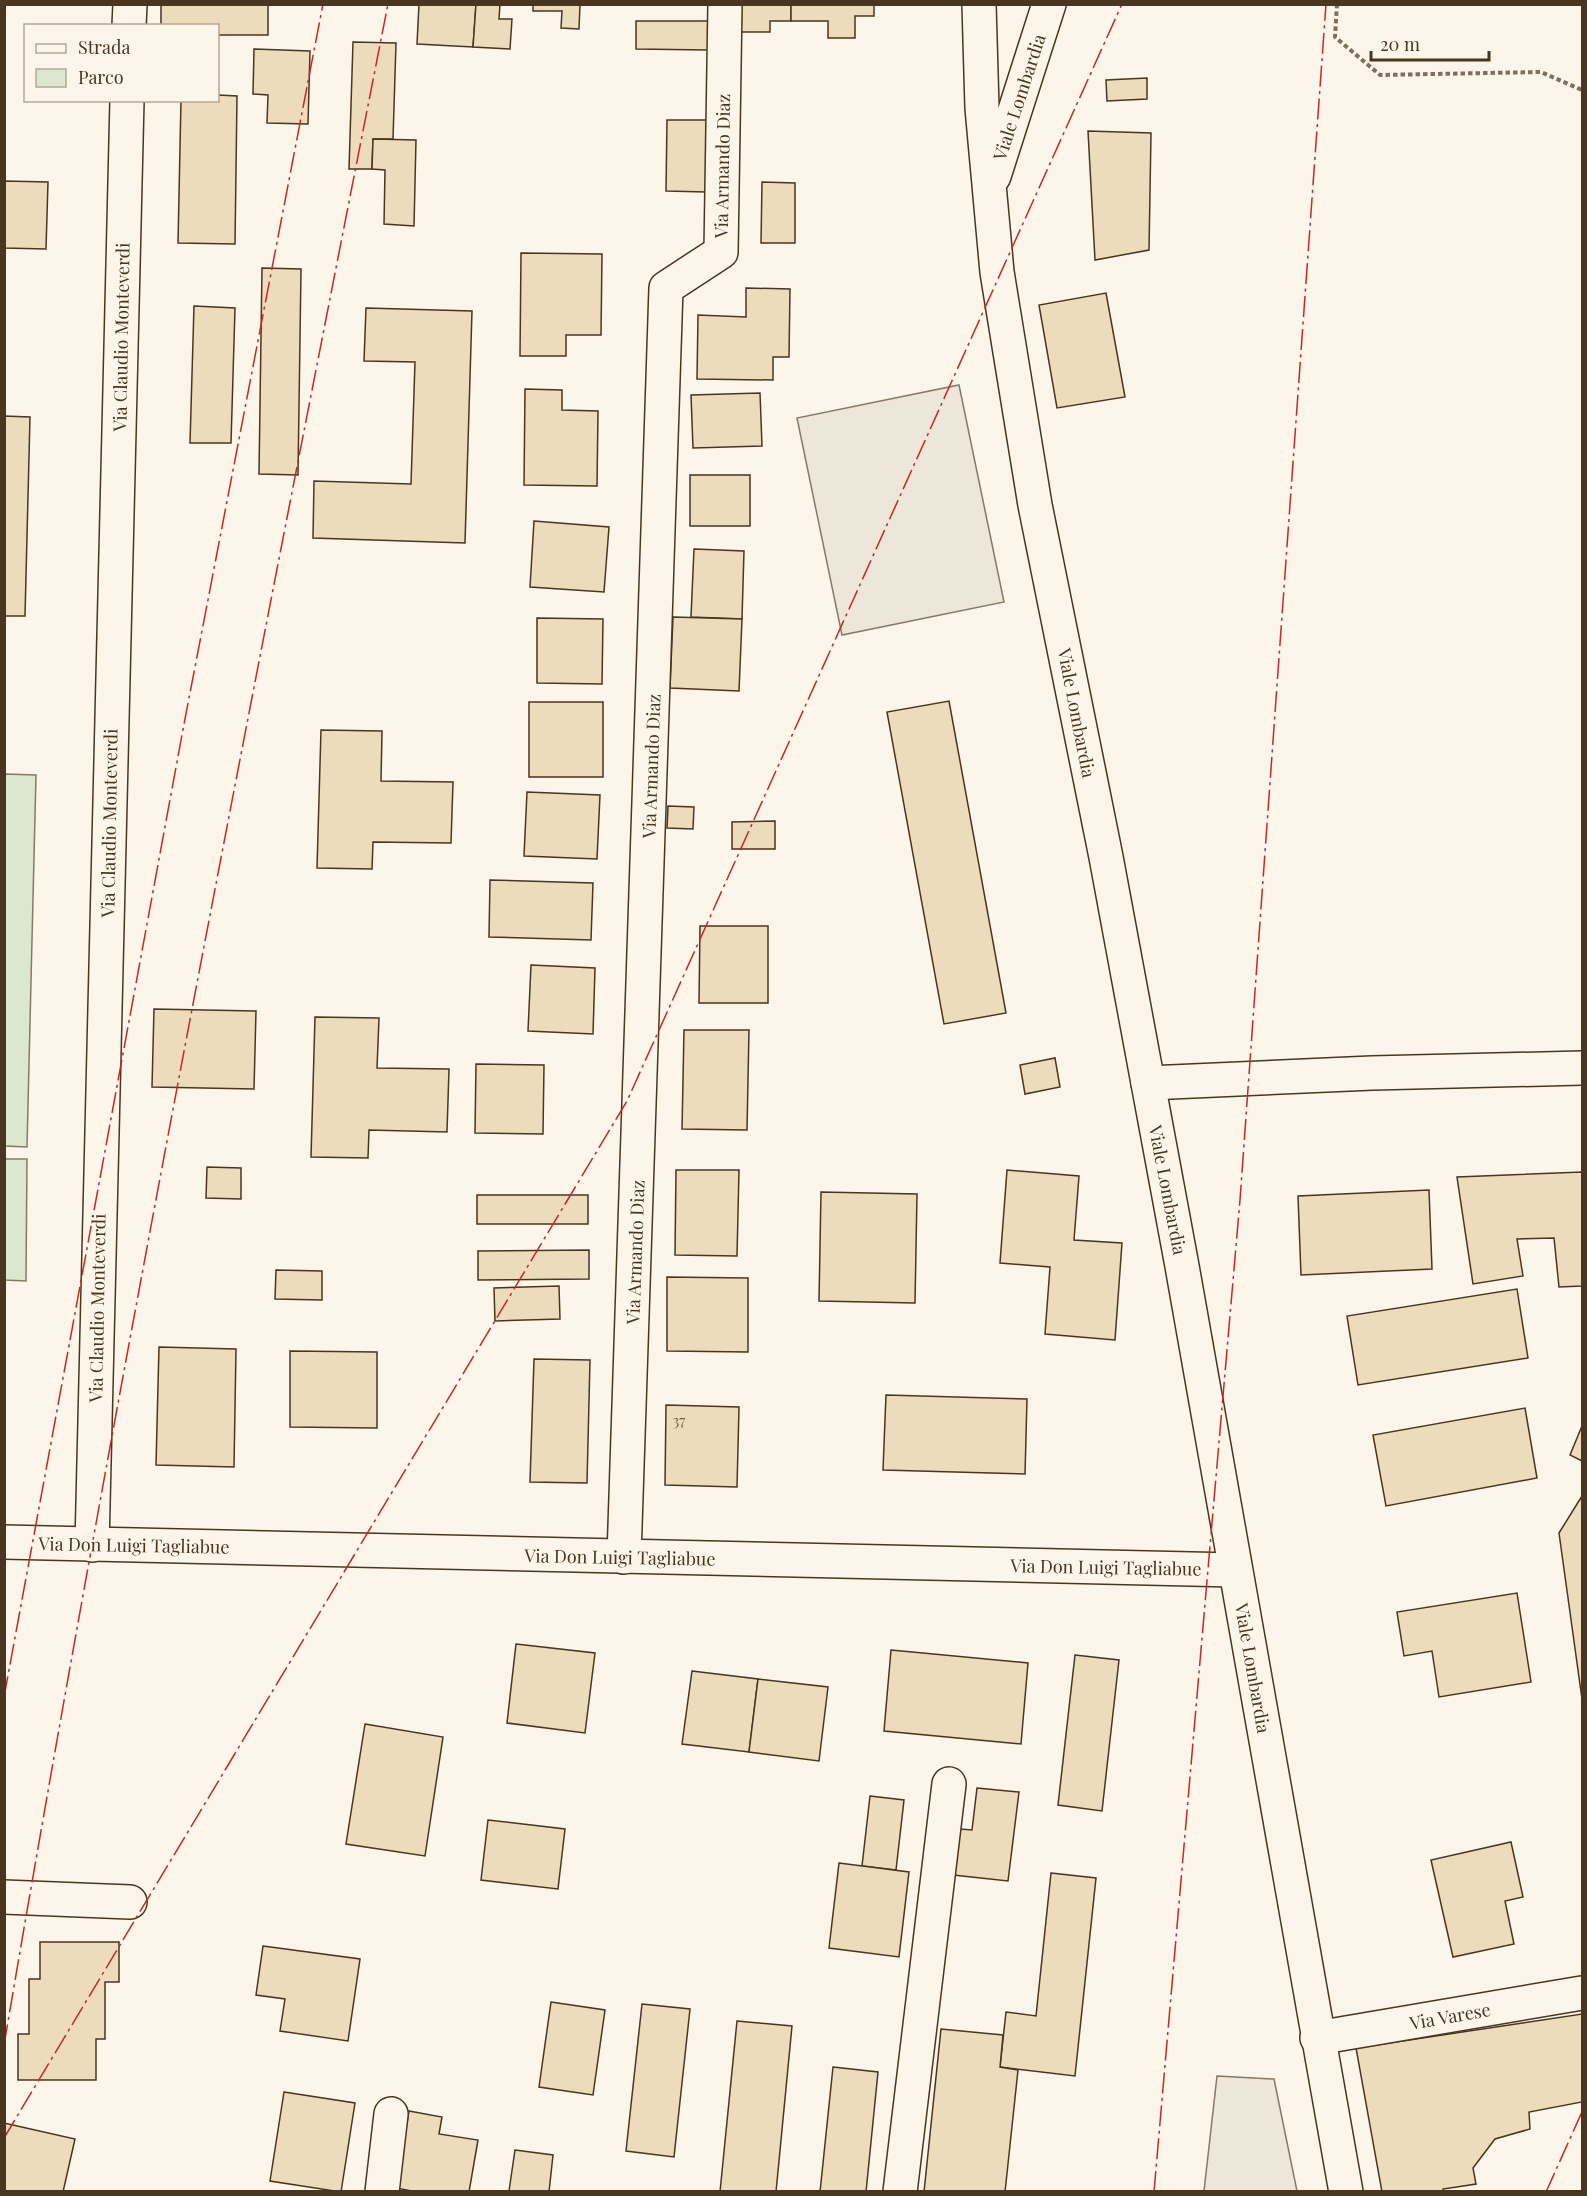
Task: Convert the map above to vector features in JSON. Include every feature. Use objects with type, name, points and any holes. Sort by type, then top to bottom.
[{"type":"street","points":[[129,24],[130,4]]},
{"type":"street","name":"Via Armando Diaz","points":[[624,1557],[666,288],[721,252],[725,4]]},
{"type":"street","name":"Viale Lombardia","points":[[979,4],[982,108],[997,272],[1035,505],[1101,833],[1148,1083],[1346,2192]]},
{"type":"street","name":"Viale Lombardia","points":[[990,189],[1049,4]]},
{"type":"street","name":"Via Claudio Monteverdi","points":[[92,1545],[127,102]]},
{"type":"street","points":[[1148,1083],[1582,1068]]},
{"type":"street","name":"Via Don Luigi Tagliabue","points":[[4,1542],[1235,1570]]},
{"type":"street","points":[[900,2192],[950,1784]]},
{"type":"street","points":[[4,1898],[130,1902]]},
{"type":"street","name":"Via Varese","points":[[1317,2038],[1582,1993]]},
{"type":"street","points":[[382,2192],[391,2114]]},
{"type":"path","points":[[1337,4],[1335,37],[1380,75],[1541,72],[1582,90]]},
{"type":"green space","points":[[5,774],[36,775],[27,1147],[5,1146]]},
{"type":"green space","points":[[5,1159],[27,1159],[26,1281],[5,1280]]},
{"type":"shaded area","points":[[959,385],[1004,602],[842,635],[797,418]]},
{"type":"shaded area","points":[[1217,2076],[1274,2079],[1297,2191],[1204,2191]]},
{"type":"building","points":[[161,4],[268,4],[268,35],[219,35],[219,24],[161,24]]},
{"type":"building","points":[[419,4],[476,4],[473,47],[417,44]]},
{"type":"building","points":[[476,4],[500,4],[499,19],[512,19],[510,49],[473,47]]},
{"type":"building","points":[[533,4],[580,4],[579,29],[561,28],[562,11],[533,11]]},
{"type":"building","points":[[738,4],[791,4],[791,21],[770,21],[770,32],[738,32]]},
{"type":"building","points":[[791,4],[874,4],[874,16],[855,16],[855,38],[828,38],[828,21],[791,21]]},
{"type":"building","points":[[636,21],[708,21],[708,50],[636,49]]},
{"type":"building","points":[[353,42],[396,43],[393,139],[373,139],[372,169],[349,169]]},
{"type":"building","points":[[254,49],[310,51],[308,124],[267,123],[268,95],[253,94]]},
{"type":"building","points":[[1147,78],[1147,99],[1107,101],[1106,80]]},
{"type":"building","points":[[219,95],[237,96],[235,244],[178,243],[181,102],[219,102]]},
{"type":"building","points":[[667,120],[707,120],[706,192],[666,191]]},
{"type":"building","points":[[1088,131],[1151,133],[1149,250],[1095,260]]},
{"type":"building","points":[[373,139],[416,140],[414,226],[384,224],[385,170],[372,169]]},
{"type":"building","points":[[4,181],[48,182],[46,249],[4,248]]},
{"type":"building","points":[[762,182],[795,183],[795,243],[761,243]]},
{"type":"building","points":[[521,253],[602,254],[601,335],[566,335],[566,356],[520,356]]},
{"type":"building","points":[[262,268],[301,269],[298,475],[259,474]]},
{"type":"building","points":[[746,288],[790,289],[789,357],[773,357],[773,380],[697,379],[698,315],[746,317]]},
{"type":"building","points":[[1106,293],[1125,397],[1057,408],[1039,305]]},
{"type":"building","points":[[194,306],[235,308],[231,443],[190,443]]},
{"type":"building","points":[[366,308],[472,311],[465,543],[313,538],[314,481],[411,484],[415,362],[364,361]]},
{"type":"building","points":[[525,389],[562,390],[562,410],[598,411],[597,486],[524,485]]},
{"type":"building","points":[[760,393],[762,446],[693,448],[691,395]]},
{"type":"building","points":[[4,416],[30,417],[25,616],[4,616]]},
{"type":"building","points":[[690,475],[750,475],[750,526],[690,526]]},
{"type":"building","points":[[534,521],[609,527],[604,592],[530,587]]},
{"type":"building","points":[[694,549],[744,551],[742,619],[691,617]]},
{"type":"building","points":[[673,617],[742,619],[739,691],[670,688]]},
{"type":"building","points":[[537,618],[603,619],[602,684],[537,683]]},
{"type":"building","points":[[949,701],[1006,1013],[944,1024],[887,712]]},
{"type":"building","points":[[529,702],[603,702],[603,777],[529,777]]},
{"type":"building","points":[[321,730],[382,731],[381,781],[453,782],[451,843],[373,842],[372,869],[317,868]]},
{"type":"building","points":[[527,792],[600,795],[597,859],[524,856]]},
{"type":"building","points":[[668,806],[694,807],[693,829],[667,828]]},
{"type":"building","points":[[775,821],[775,849],[732,849],[732,822]]},
{"type":"building","points":[[490,880],[593,883],[591,940],[489,937]]},
{"type":"building","points":[[700,926],[768,926],[768,1003],[699,1003]]},
{"type":"building","points":[[531,965],[595,968],[593,1034],[528,1031]]},
{"type":"building","points":[[154,1009],[256,1011],[254,1089],[152,1087]]},
{"type":"building","points":[[315,1017],[379,1018],[377,1068],[449,1069],[447,1132],[369,1130],[368,1158],[311,1157]]},
{"type":"building","points":[[684,1030],[749,1030],[747,1130],[682,1129]]},
{"type":"building","points":[[1055,1058],[1060,1087],[1025,1094],[1020,1065]]},
{"type":"building","points":[[476,1064],[544,1065],[543,1134],[475,1133]]},
{"type":"building","points":[[207,1167],[241,1168],[241,1199],[206,1198]]},
{"type":"building","points":[[676,1170],[739,1170],[737,1256],[675,1255]]},
{"type":"building","points":[[1007,1170],[1079,1176],[1074,1240],[1122,1243],[1115,1340],[1045,1334],[1050,1267],[1000,1263]]},
{"type":"building","points":[[1582,1172],[1582,1286],[1559,1287],[1554,1238],[1517,1239],[1523,1276],[1473,1284],[1457,1177]]},
{"type":"building","points":[[1429,1190],[1432,1269],[1301,1275],[1298,1196]]},
{"type":"building","points":[[821,1192],[917,1194],[915,1303],[819,1301]]},
{"type":"building","points":[[477,1195],[588,1195],[588,1224],[477,1224]]},
{"type":"building","points":[[589,1250],[589,1279],[478,1280],[478,1251]]},
{"type":"building","points":[[276,1270],[322,1271],[322,1300],[275,1299]]},
{"type":"building","points":[[667,1277],[748,1278],[748,1352],[667,1351]]},
{"type":"building","points":[[559,1286],[560,1319],[495,1321],[494,1288]]},
{"type":"building","points":[[1517,1289],[1528,1358],[1358,1385],[1347,1316]]},
{"type":"building","points":[[159,1347],[236,1349],[234,1467],[156,1465]]},
{"type":"building","points":[[290,1351],[377,1352],[377,1428],[290,1427]]},
{"type":"building","points":[[534,1359],[590,1360],[587,1483],[530,1482]]},
{"type":"building","points":[[886,1395],[1027,1399],[1025,1474],[883,1470]]},
{"type":"building","points":[[666,1405],[739,1407],[737,1487],[665,1485]]},
{"type":"building","points":[[1525,1408],[1537,1478],[1386,1506],[1373,1435]]},
{"type":"building","points":[[1582,1426],[1582,1461],[1570,1455]]},
{"type":"building","points":[[1582,1496],[1582,1699],[1559,1533]]},
{"type":"building","points":[[1517,1593],[1531,1682],[1439,1697],[1432,1651],[1404,1656],[1397,1612]]},
{"type":"building","points":[[516,1644],[595,1653],[585,1733],[507,1723]]},
{"type":"building","points":[[891,1650],[1028,1663],[1021,1744],[884,1731]]},
{"type":"building","points":[[1075,1655],[1119,1660],[1102,1811],[1058,1805]]},
{"type":"building","points":[[692,1671],[758,1679],[749,1752],[682,1744]]},
{"type":"building","points":[[758,1679],[828,1687],[819,1761],[749,1752]]},
{"type":"building","points":[[365,1724],[443,1737],[425,1856],[346,1844]]},
{"type":"building","points":[[977,1788],[1019,1792],[1008,1881],[944,1874],[949,1828],[972,1830]]},
{"type":"building","points":[[870,1796],[904,1800],[896,1870],[862,1866]]},
{"type":"building","points":[[488,1820],[565,1829],[558,1889],[481,1880]]},
{"type":"building","points":[[1511,1842],[1523,1897],[1505,1901],[1514,1944],[1453,1957],[1431,1860]]},
{"type":"building","points":[[839,1863],[909,1872],[899,1957],[829,1948]]},
{"type":"building","points":[[1051,1873],[1096,1878],[1075,2076],[1000,2067],[1006,2012],[1036,2016]]},
{"type":"building","points":[[40,1942],[119,1942],[119,1982],[105,1982],[105,2039],[96,2039],[96,2080],[18,2080],[18,2034],[29,2034],[29,1979],[40,1979]]},
{"type":"building","points":[[263,1946],[360,1959],[348,2041],[280,2031],[285,1999],[256,1995]]},
{"type":"building","points":[[551,2002],[605,2010],[593,2095],[539,2087]]},
{"type":"building","points":[[642,2004],[690,2009],[674,2157],[626,2151]]},
{"type":"building","points":[[1582,2014],[1582,2102],[1529,2112],[1530,2129],[1495,2139],[1473,2168],[1476,2184],[1443,2189],[1444,2192],[1382,2192],[1356,2048]]},
{"type":"building","points":[[737,2021],[792,2026],[776,2192],[720,2192]]},
{"type":"building","points":[[941,2029],[1003,2035],[1000,2067],[1018,2070],[1005,2192],[924,2192]]},
{"type":"building","points":[[833,2067],[878,2072],[866,2192],[820,2192]]},
{"type":"building","points":[[284,2092],[355,2103],[341,2192],[270,2181]]},
{"type":"building","points":[[409,2111],[442,2117],[439,2134],[478,2140],[469,2192],[417,2192],[396,2188]]},
{"type":"building","points":[[4,2123],[75,2139],[63,2192],[4,2192]]},
{"type":"building","points":[[515,2150],[553,2155],[549,2192],[509,2191]]},
{"type":"power","points":[[4,1697],[184,724],[323,4]]},
{"type":"power","points":[[4,2045],[141,1279],[388,4]]},
{"type":"power","points":[[4,2138],[627,1101],[1122,4]]},
{"type":"power","points":[[1154,2192],[1240,1200],[1326,4]]},
{"type":"power","points":[[1546,2192],[1582,2112]]}]
